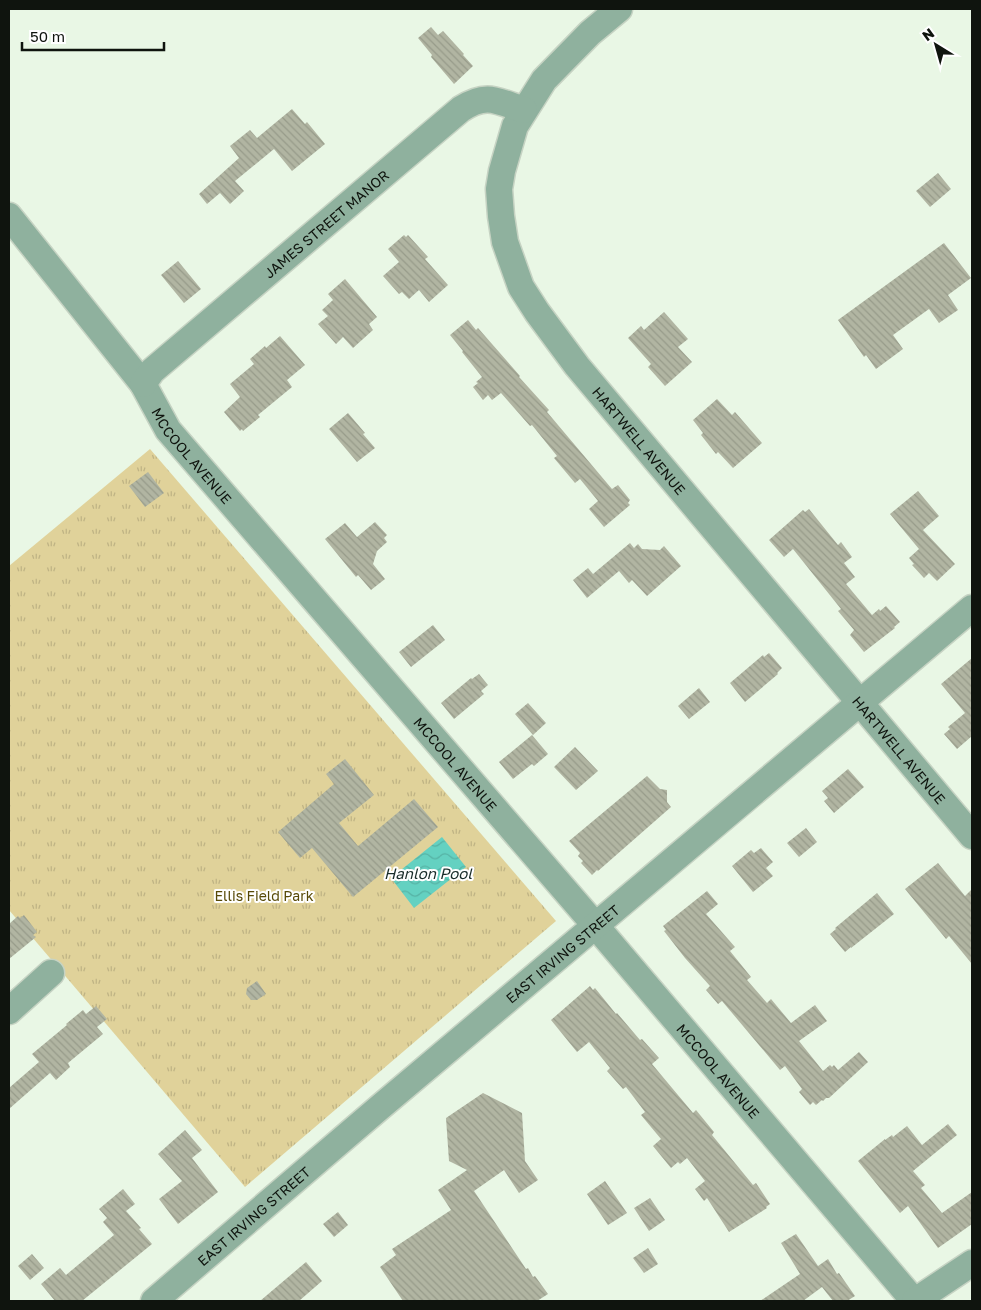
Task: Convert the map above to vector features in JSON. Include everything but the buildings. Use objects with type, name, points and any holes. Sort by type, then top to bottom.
[{"type":"street","name":"HARTWELL AVENUE","points":[[619,9],[590,33],[544,80],[515,126],[502,171],[500,189],[501,216],[505,242],[521,286],[537,312],[577,366],[972,836]]},
{"type":"street","name":"JAMES STREET MANOR","points":[[143,384],[152,371],[472,101],[494,100],[524,110]]},
{"type":"street","name":"MCCOOL AVENUE","points":[[9,216],[143,384],[168,430],[595,925],[914,1301]]},
{"type":"street","name":"EAST IRVING STREET","points":[[154,1301],[595,925],[972,608]]},
{"type":"street","points":[[9,1011],[51,973]]},
{"type":"street","points":[[914,1301],[972,1263]]},
{"type":"green space","name":"Ellis Field Park","points":[[150,449],[556,921],[245,1187],[9,910],[9,566]]},
{"type":"water","name":"Hanlon Pool","points":[[442,837],[466,867],[414,908],[391,878]]}]
